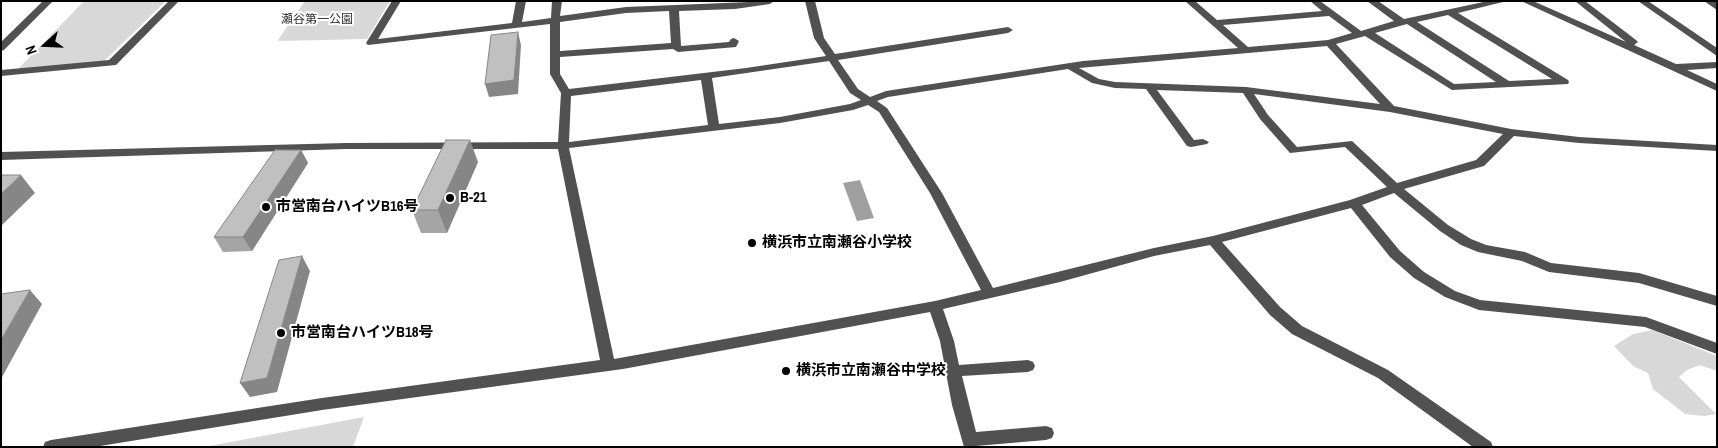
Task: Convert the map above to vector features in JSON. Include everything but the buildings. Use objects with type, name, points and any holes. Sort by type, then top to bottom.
[{"type":"street","points":[[1,48],[49,1]]},
{"type":"street","points":[[1,73],[112,63],[175,1]]},
{"type":"street","points":[[397,1],[371,43],[516,26],[626,6],[674,8],[694,4],[735,6],[770,1]]},
{"type":"street","points":[[516,26],[521,1]]},
{"type":"street","points":[[556,1],[556,74],[566,93],[562,146],[608,365]]},
{"type":"street","points":[[810,1],[819,38],[854,91],[883,110],[936,193],[990,294]]},
{"type":"street","points":[[1189,1],[1246,50]]},
{"type":"street","points":[[1314,1],[1330,13],[1452,87],[1564,82],[1449,12]]},
{"type":"street","points":[[1371,1],[1508,85]]},
{"type":"street","points":[[1,156],[426,144],[562,146],[780,120],[853,107],[886,94],[1069,66],[1329,43],[1406,21],[1503,1]]},
{"type":"street","points":[[1525,1],[1676,67],[1717,88]]},
{"type":"street","points":[[1579,1],[1651,56]]},
{"type":"street","points":[[1642,1],[1717,53]]},
{"type":"street","points":[[1708,1],[1717,7]]},
{"type":"street","points":[[674,8],[676,46]]},
{"type":"street","points":[[1216,24],[1330,13]]},
{"type":"street","points":[[566,93],[706,76],[1008,30]]},
{"type":"street","points":[[555,54],[676,46],[678,49],[724,46],[733,45],[734,41]]},
{"type":"street","points":[[1329,43],[1390,108]]},
{"type":"street","points":[[1676,67],[1717,65]]},
{"type":"street","points":[[1069,66],[1096,81],[1115,86],[1246,90],[1390,108],[1511,132],[1579,140],[1717,148]]},
{"type":"street","points":[[706,76],[714,127]]},
{"type":"street","points":[[1150,88],[1191,144],[1203,142]]},
{"type":"street","points":[[1246,90],[1264,117],[1294,151],[1348,143],[1395,188],[1444,228],[1483,249],[1525,257],[1549,267],[1640,278],[1717,301]]},
{"type":"street","points":[[50,447],[322,404],[608,365],[935,306],[990,294],[1154,252],[1213,240],[1354,203],[1395,188],[1480,163],[1511,132]]},
{"type":"street","points":[[1354,203],[1395,254],[1419,275],[1450,294],[1479,305],[1646,322],[1717,349]]},
{"type":"street","points":[[1213,240],[1275,311],[1297,330],[1383,374],[1485,447]]},
{"type":"street","points":[[935,306],[947,341],[971,443],[1046,433]]},
{"type":"street","points":[[953,371],[1028,366]]},
{"type":"green space","points":[[84,1],[166,1],[101,64],[18,69]]},
{"type":"green space","name":"瀬谷第一公園","points":[[305,1],[390,1],[367,39],[279,41]]},
{"type":"green space","points":[[1652,330],[1717,356],[1717,371],[1700,365],[1687,370],[1679,377],[1716,414],[1704,416],[1685,414],[1653,389],[1648,373],[1633,366],[1614,346],[1633,334]]},
{"type":"green space","points":[[364,417],[353,447],[204,447]]},
{"type":"shaded area","points":[[860,180],[874,218],[857,221],[843,183]]},
{"type":"place","name":"B-21","points":[[450,198]]},
{"type":"place","name":"市営南台ハイツB16号","points":[[266,207]]},
{"type":"place","name":"横浜市立南瀬谷小学校","points":[[752,243]]},
{"type":"place","name":"市営南台ハイツB18号","points":[[281,333]]},
{"type":"place","name":"横浜市立南瀬谷中学校","points":[[786,371]]}]
